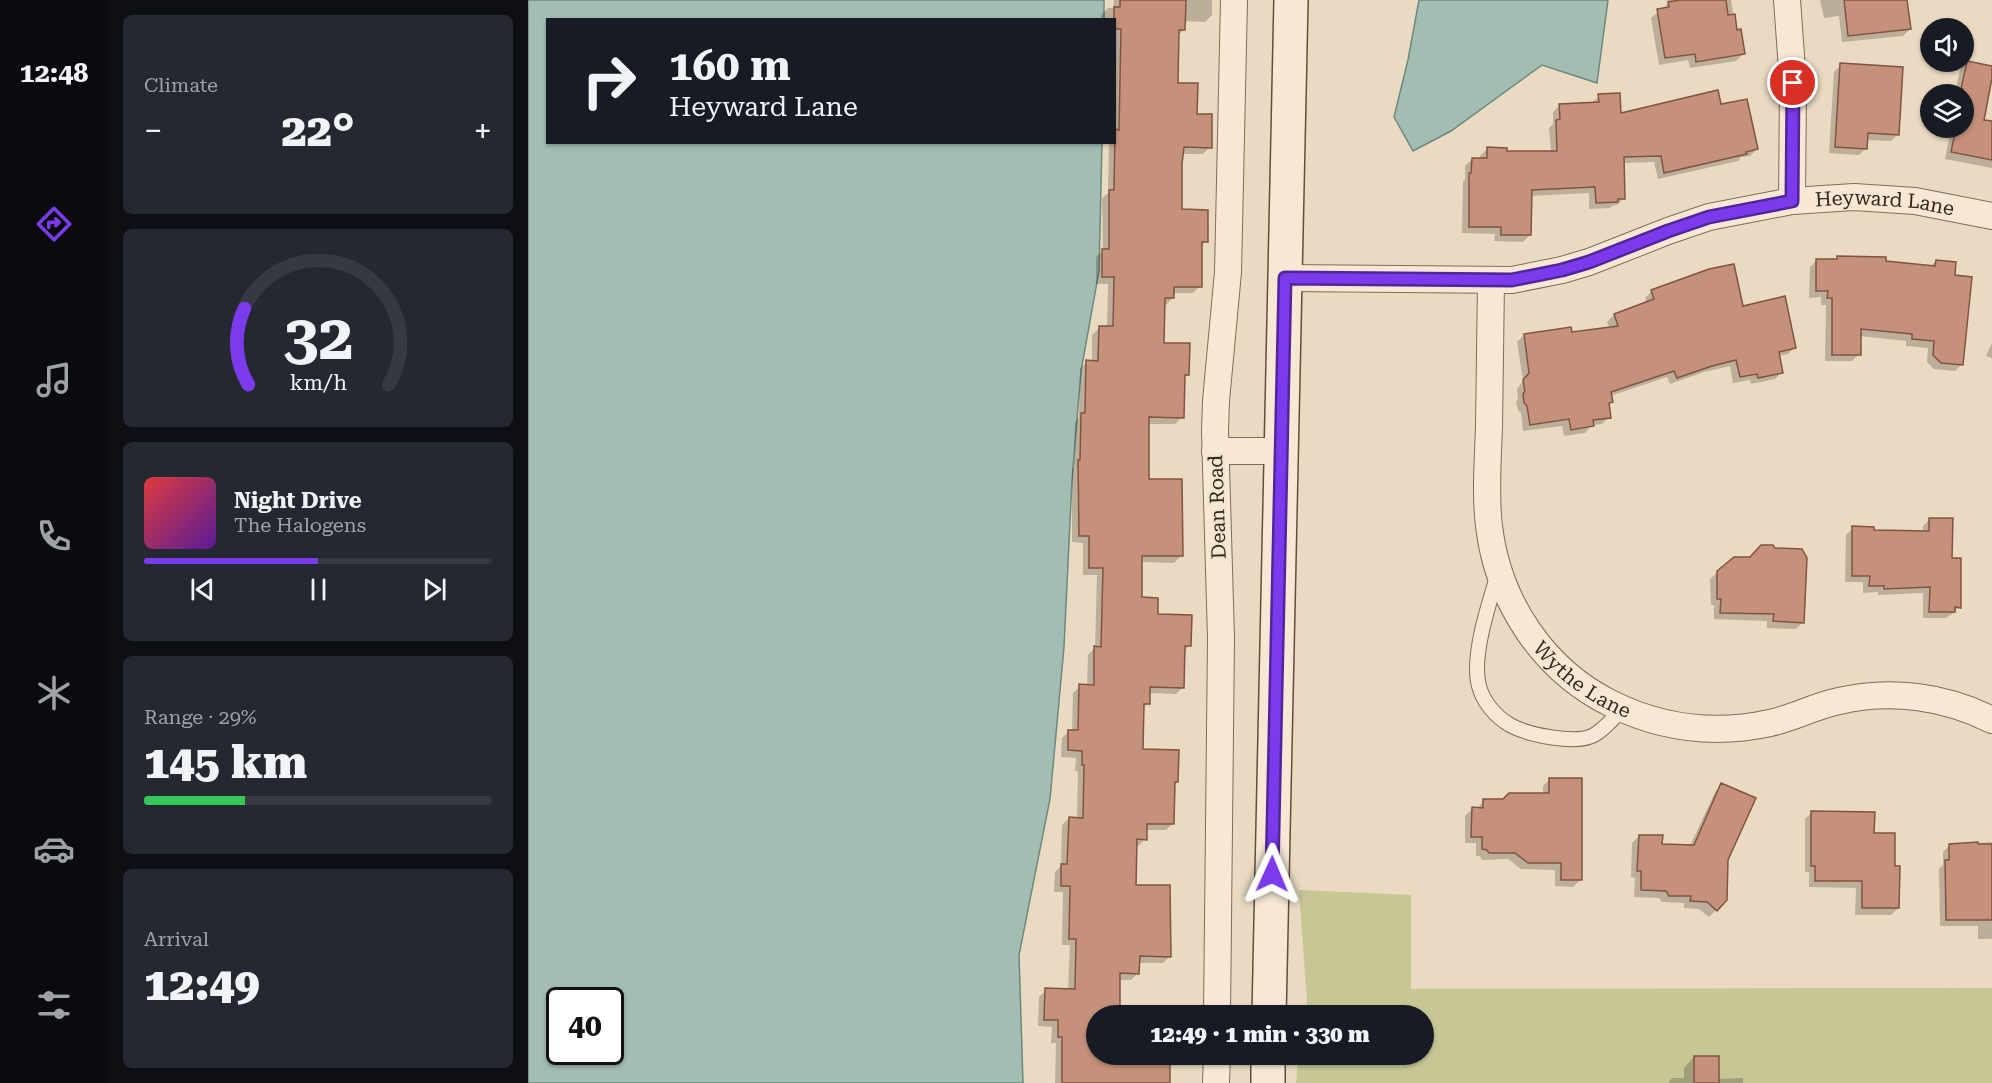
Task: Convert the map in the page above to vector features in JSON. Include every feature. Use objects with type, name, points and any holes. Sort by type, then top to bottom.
[{"type":"street","name":"Dean Road","points":[[1217,1005],[1221,638],[1215,451],[1216,401],[1228,272],[1234,0]]},
{"type":"street","points":[[1269,1005],[1291,0]]},
{"type":"street","points":[[1787,0],[1793,83],[1792,201]]},
{"type":"street","name":"Heyward Lane","points":[[1285,278],[1512,280],[1589,262],[1709,217],[1792,201],[1854,197],[1915,201],[1992,216]]},
{"type":"street","name":"Wythe Lane","points":[[1491,281],[1488,521],[1498,572],[1516,612],[1545,654],[1578,684],[1622,710],[1670,726],[1726,729],[1770,723],[1839,701],[1867,696],[1895,695],[1939,700],[1971,710],[1992,720]]},
{"type":"street","points":[[1215,451],[1282,451]]},
{"type":"street","points":[[1216,1065],[1216,1083]]},
{"type":"street","points":[[1268,1065],[1268,1083]]},
{"type":"lane","points":[[1498,572],[1484,621],[1478,662],[1479,686],[1492,711],[1510,725],[1530,732],[1558,738],[1580,739],[1594,735],[1622,710]]},
{"type":"green space","points":[[1299,890],[1411,895],[1411,989],[1992,988],[1992,1083],[1296,1083],[1297,1065],[1434,1065],[1434,1005],[1307,1005]]},
{"type":"shaded area","points":[[528,0],[1104,0],[1104,18],[546,18],[546,144],[1102,144],[1099,271],[1081,371],[1072,480],[1064,647],[1050,799],[1019,955],[1023,1083],[528,1083]]},
{"type":"shaded area","points":[[1419,0],[1608,0],[1597,83],[1542,65],[1451,131],[1413,151],[1394,117]]},
{"type":"building","points":[[1120,0],[1186,0],[1185,30],[1179,30],[1178,83],[1198,83],[1197,114],[1212,114],[1212,148],[1184,147],[1182,164],[1182,209],[1208,210],[1208,242],[1202,242],[1202,287],[1174,287],[1174,298],[1165,298],[1164,343],[1190,343],[1189,375],[1185,375],[1184,418],[1149,417],[1149,479],[1182,479],[1183,556],[1142,556],[1142,597],[1158,598],[1158,614],[1192,615],[1191,646],[1185,646],[1184,688],[1150,687],[1150,704],[1144,704],[1143,749],[1179,750],[1178,782],[1175,782],[1174,824],[1147,824],[1147,840],[1137,839],[1136,885],[1170,885],[1171,957],[1140,956],[1139,974],[1120,973],[1120,1005],[1086,1005],[1086,1065],[1170,1065],[1170,1083],[1062,1083],[1062,1037],[1058,1037],[1058,1020],[1044,1020],[1045,988],[1075,989],[1076,939],[1069,939],[1070,886],[1061,886],[1061,864],[1067,864],[1069,817],[1083,818],[1084,765],[1082,765],[1082,751],[1068,750],[1068,730],[1078,730],[1079,684],[1094,685],[1094,646],[1101,647],[1103,568],[1089,568],[1089,536],[1079,536],[1078,460],[1080,460],[1081,413],[1085,413],[1086,360],[1098,361],[1099,326],[1113,326],[1114,277],[1102,277],[1102,249],[1109,249],[1109,190],[1114,190],[1116,129],[1119,130],[1121,29],[1116,29],[1114,7],[1120,7]]},
{"type":"building","points":[[1726,0],[1728,15],[1735,14],[1737,30],[1741,29],[1745,54],[1696,62],[1695,54],[1665,58],[1657,9],[1669,7],[1668,2]]},
{"type":"building","points":[[1844,0],[1907,0],[1911,29],[1848,36]]},
{"type":"building","points":[[1974,62],[1992,66],[1984,120],[1992,121],[1992,160],[1951,152],[1954,138],[1974,138],[1974,84],[1962,84],[1965,72],[1974,72]]},
{"type":"building","points":[[1840,63],[1903,67],[1899,135],[1868,133],[1867,149],[1835,147]]},
{"type":"building","points":[[1718,90],[1721,104],[1747,99],[1758,149],[1746,152],[1747,154],[1664,173],[1661,156],[1624,157],[1625,199],[1618,199],[1618,202],[1596,203],[1595,187],[1532,190],[1531,235],[1501,235],[1501,227],[1469,227],[1469,173],[1471,173],[1472,158],[1487,158],[1487,147],[1507,148],[1507,151],[1557,151],[1556,120],[1560,119],[1559,104],[1599,102],[1598,94],[1620,93],[1621,113]]},
{"type":"building","points":[[1837,256],[1886,257],[1886,261],[1935,266],[1936,260],[1956,262],[1955,275],[1972,277],[1963,365],[1941,363],[1933,355],[1934,341],[1912,339],[1912,334],[1861,329],[1861,355],[1832,355],[1832,298],[1827,298],[1828,291],[1816,291],[1816,259],[1837,259]]},
{"type":"building","points":[[1734,264],[1743,306],[1785,296],[1796,348],[1779,352],[1783,373],[1758,378],[1757,374],[1740,377],[1736,360],[1677,378],[1674,371],[1611,392],[1613,402],[1609,403],[1611,418],[1593,420],[1594,426],[1571,430],[1569,419],[1530,425],[1523,394],[1525,391],[1523,380],[1529,373],[1524,334],[1571,327],[1572,332],[1618,326],[1614,314],[1654,299],[1651,290],[1709,269]]},
{"type":"building","points":[[1929,518],[1953,518],[1952,558],[1961,558],[1961,608],[1955,607],[1955,612],[1929,612],[1930,587],[1884,589],[1884,586],[1869,586],[1870,576],[1852,576],[1852,526],[1874,527],[1874,530],[1929,531]]},
{"type":"building","points":[[1761,545],[1802,549],[1807,558],[1804,623],[1773,621],[1774,614],[1720,613],[1721,599],[1717,599],[1717,571],[1734,557],[1750,557]]},
{"type":"building","points":[[1549,778],[1582,778],[1582,880],[1561,880],[1561,863],[1528,863],[1515,853],[1489,853],[1482,849],[1482,837],[1471,837],[1472,807],[1483,808],[1483,799],[1503,799],[1509,793],[1549,793]]},
{"type":"building","points":[[1721,783],[1756,798],[1728,860],[1727,900],[1717,911],[1707,902],[1690,901],[1691,896],[1669,896],[1666,891],[1641,890],[1641,871],[1637,871],[1639,835],[1663,835],[1662,844],[1694,845]]},
{"type":"building","points":[[1811,811],[1875,812],[1874,833],[1895,833],[1895,866],[1900,866],[1899,908],[1862,908],[1862,881],[1815,881],[1815,866],[1811,866]]},
{"type":"building","points":[[1978,842],[1978,844],[1992,844],[1992,920],[1946,920],[1945,860],[1949,860],[1949,844]]},
{"type":"building","points":[[1694,1056],[1719,1056],[1719,1083],[1694,1083]]},
{"type":"route","points":[[1272,874],[1285,278],[1512,280],[1589,262],[1709,217],[1792,201],[1793,83]]}]
